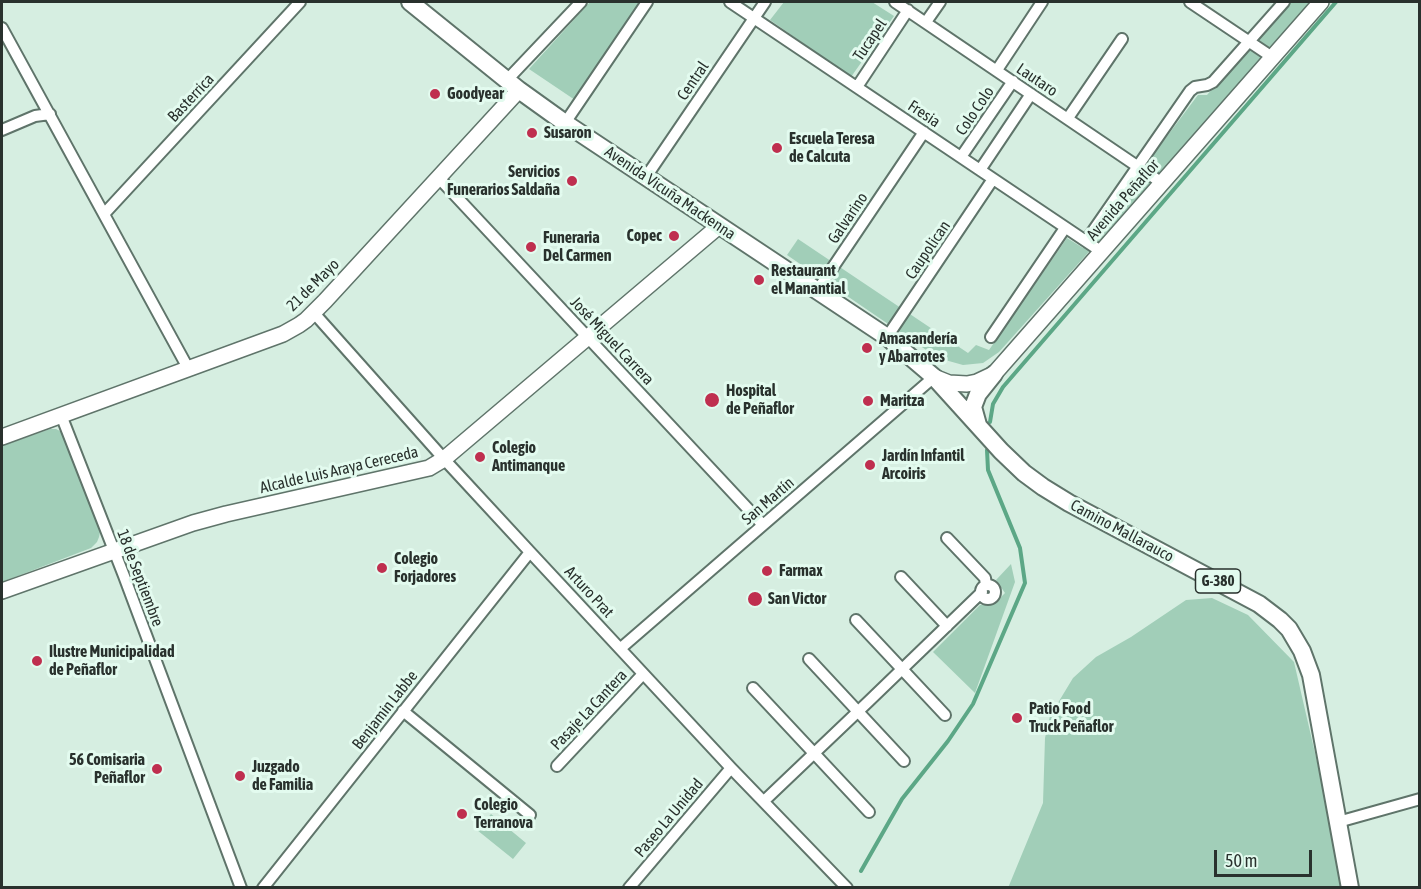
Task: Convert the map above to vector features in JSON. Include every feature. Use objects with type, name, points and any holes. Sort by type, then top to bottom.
[{"type":"main road","name":"Avenida Vicuña Mackenna","points":[[410,2],[564,123],[887,337],[934,377]]},
{"type":"main road","name":"Avenida Peñaflor","points":[[934,377],[949,383],[967,384],[986,379],[994,374],[1321,2]]},
{"type":"main road","name":"21 de Mayo","points":[[2,437],[283,334],[299,325],[314,313],[438,177],[513,85]]},
{"type":"main road","name":"Alcalde Luis Araya Cereceda","points":[[2,591],[193,523],[429,468],[444,459],[719,226]]},
{"type":"main road","points":[[978,426],[974,407],[978,394],[994,374]]},
{"type":"main road","name":"Camino Mallarauco","points":[[934,377],[1024,473],[1043,488],[1254,600],[1270,611],[1292,634],[1302,651],[1311,675],[1350,888]]},
{"type":"street","name":"Basterrica","points":[[104,214],[300,2]]},
{"type":"street","points":[[513,85],[581,2]]},
{"type":"street","points":[[564,123],[647,2]]},
{"type":"street","name":"Fresia","points":[[730,2],[1101,252]]},
{"type":"street","name":"Central","points":[[646,177],[765,2]]},
{"type":"street","name":"Lautaro","points":[[895,2],[1162,183]]},
{"type":"street","points":[[926,22],[940,2]]},
{"type":"street","points":[[997,70],[1042,2]]},
{"type":"street","points":[[1191,2],[1272,57]]},
{"type":"street","name":"Avenida Peñaflor","points":[[1086,241],[1192,88],[1207,86],[1213,82],[1284,2]]},
{"type":"street","name":"Tucapel","points":[[856,87],[908,10]]},
{"type":"street","points":[[2,28],[188,368]]},
{"type":"street","points":[[1068,118],[1122,39]]},
{"type":"street","name":"Colo Colo","points":[[961,157],[1013,81]]},
{"type":"street","points":[[980,170],[1031,94]]},
{"type":"street","points":[[2,130],[35,116],[50,114]]},
{"type":"street","name":"Galvarino","points":[[816,291],[924,132]]},
{"type":"street","name":"José Miguel Carrera","points":[[438,177],[763,525]]},
{"type":"street","name":"Caupolican","points":[[887,337],[993,179]]},
{"type":"street","name":"Avenida Peñaflor","points":[[991,337],[1065,228]]},
{"type":"street","name":"Arturo Prat","points":[[314,313],[530,552],[731,768],[847,888]]},
{"type":"street","name":"San Martín","points":[[621,648],[934,377]]},
{"type":"street","name":"18 de Septiembre","points":[[61,415],[241,888]]},
{"type":"street","points":[[764,801],[984,589],[985,578],[947,538]]},
{"type":"street","name":"Benjamin Labbe","points":[[263,888],[530,552]]},
{"type":"street","points":[[902,577],[947,626]]},
{"type":"street","points":[[856,620],[945,715]]},
{"type":"street","points":[[809,659],[904,761]]},
{"type":"street","name":"Pasaje La Cantera","points":[[557,766],[644,674]]},
{"type":"street","points":[[753,688],[869,812]]},
{"type":"street","points":[[403,711],[530,815]]},
{"type":"street","name":"Paseo La Unidad","points":[[629,888],[731,768]]},
{"type":"street","points":[[1338,822],[1419,800]]},
{"type":"green space","points":[[590,2],[642,2],[575,100],[529,69]]},
{"type":"green space","points":[[784,2],[872,2],[894,16],[851,77],[770,20]]},
{"type":"green space","points":[[1289,2],[1313,2],[999,352],[983,363],[963,365],[938,358],[787,255],[798,239],[968,353],[976,345],[989,350],[1067,238],[1083,248],[1198,95],[1207,95]]},
{"type":"green space","points":[[50,429],[62,432],[67,440],[100,532],[99,537],[91,548],[2,582],[2,446]]},
{"type":"green space","points":[[1011,564],[1015,582],[975,693],[933,652],[980,605],[991,605],[1005,593],[996,580]]},
{"type":"green space","points":[[1212,598],[1248,615],[1294,662],[1321,779],[1342,887],[1008,888],[1043,803],[1045,738],[1050,716],[1073,678],[1096,657],[1131,637],[1186,600]]},
{"type":"green space","points":[[491,814],[526,843],[513,859],[477,830]]},
{"type":"waterway","points":[[990,422],[993,404],[1003,387],[1336,2]]},
{"type":"waterway","points":[[861,871],[902,799],[948,741],[973,704],[1025,583],[1020,548],[988,470],[987,450]]},
{"type":"place","name":"Goodyear","points":[[435,94]]},
{"type":"place","name":"Susaron","points":[[532,133]]},
{"type":"place","name":"Escuela Teresa de Calcuta","points":[[777,148]]},
{"type":"place","name":"Servicios Funerarios Saldaña","points":[[572,181]]},
{"type":"place","name":"Copec","points":[[674,236]]},
{"type":"place","name":"Funeraria Del Carmen","points":[[531,247]]},
{"type":"place","name":"Restaurant el Manantial","points":[[759,280]]},
{"type":"place","name":"Amasandería y Abarrotes","points":[[867,348]]},
{"type":"place","name":"Hospital de Peñaflor","points":[[712,400]]},
{"type":"place","name":"Maritza","points":[[868,401]]},
{"type":"place","name":"Colegio Antimanque","points":[[480,457]]},
{"type":"place","name":"Jardín Infantil Arcoiris","points":[[870,465]]},
{"type":"place","name":"Colegio Forjadores","points":[[382,568]]},
{"type":"place","name":"Farmax","points":[[767,571]]},
{"type":"place","name":"San Victor","points":[[755,599]]},
{"type":"place","name":"Ilustre Municipalidad de Peñaflor","points":[[37,661]]},
{"type":"place","name":"Patio Food Truck Peñaflor","points":[[1017,718]]},
{"type":"place","name":"56 Comisaria Peñaflor","points":[[157,769]]},
{"type":"place","name":"Juzgado de Familia","points":[[240,776]]},
{"type":"place","name":"Colegio Terranova","points":[[462,814]]}]
